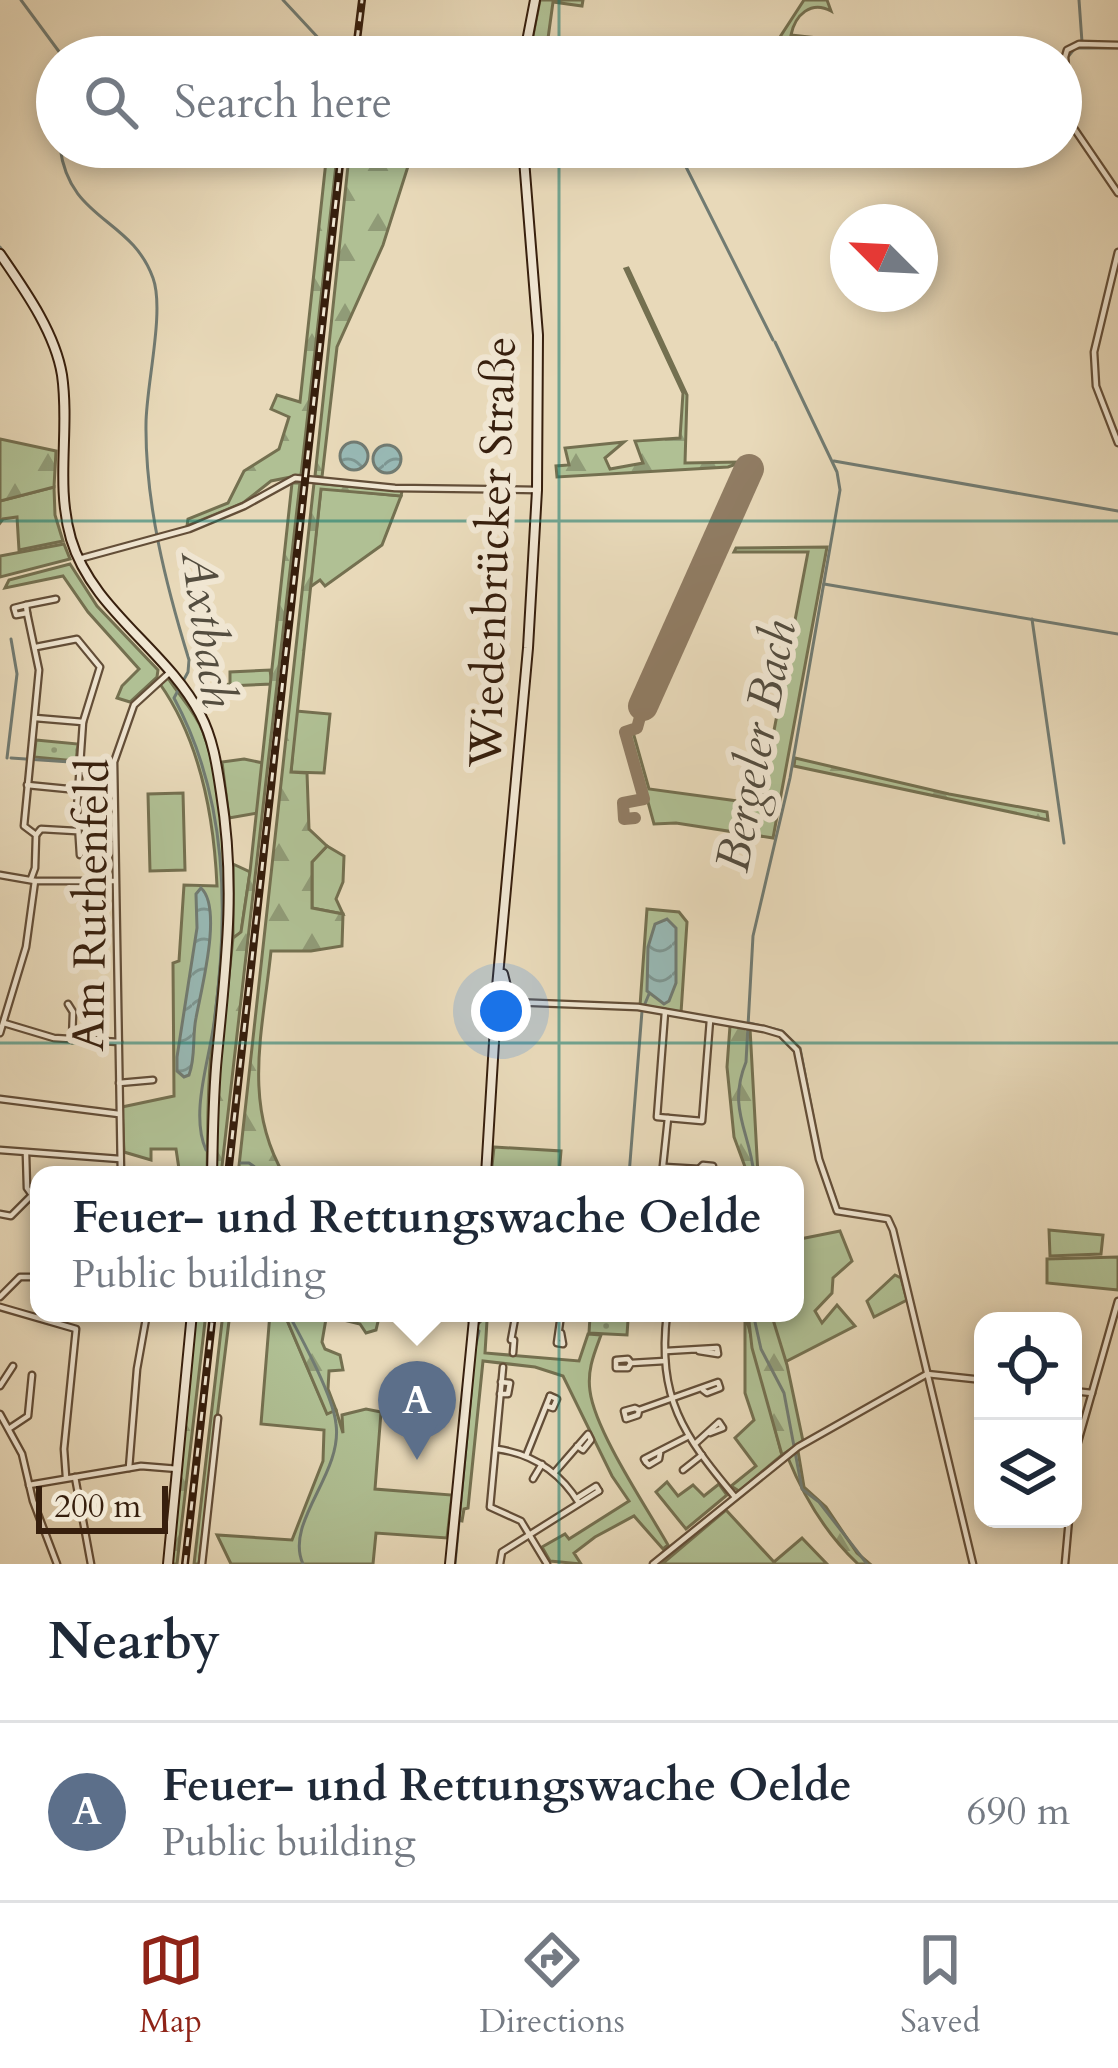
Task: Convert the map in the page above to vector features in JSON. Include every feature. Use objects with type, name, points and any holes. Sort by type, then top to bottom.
[{"type":"street","points":[[528,36],[536,0]]},
{"type":"street","points":[[1082,44],[1118,45]]},
{"type":"street","points":[[1082,140],[1118,193]]},
{"type":"street","name":"Wiedenbrücker Straße","points":[[487,1166],[499,1009],[488,997],[506,993],[502,961],[537,490],[538,335],[525,168]]},
{"type":"street","points":[[1118,252],[1094,352],[1096,386],[1118,443]]},
{"type":"street","points":[[0,254],[45,328],[59,362],[64,401],[64,512],[79,559],[100,592],[184,690],[213,746],[230,872],[230,938],[212,1166]]},
{"type":"street","points":[[79,559],[163,536],[244,506],[295,478],[395,488],[537,490]]},
{"type":"street","points":[[36,835],[24,826],[39,670],[27,609],[56,599]]},
{"type":"street","points":[[36,647],[76,639],[99,664],[83,722],[80,855]]},
{"type":"street","name":"Am Ruthenfeld","points":[[121,1166],[114,762],[134,705],[173,676]]},
{"type":"street","points":[[34,718],[83,722]]},
{"type":"street","points":[[27,785],[78,790]]},
{"type":"street","points":[[0,1033],[26,947],[36,880],[36,835],[41,830],[77,831]]},
{"type":"street","points":[[0,875],[115,881]]},
{"type":"street","points":[[499,1009],[506,993],[524,1000],[643,1008],[781,1034],[797,1050],[819,1159],[837,1211],[890,1221],[973,1564]]},
{"type":"street","points":[[68,1004],[74,1012],[72,1040]]},
{"type":"street","points":[[665,1012],[656,1117],[702,1121],[710,1020]]},
{"type":"street","points":[[4,1023],[42,1036],[119,1042]]},
{"type":"street","name":"Am Ruthenfeld","points":[[119,1083],[153,1080]]},
{"type":"street","points":[[0,1099],[119,1114]]},
{"type":"street","points":[[665,1166],[668,1118]]},
{"type":"street","points":[[0,1150],[121,1159]]},
{"type":"street","points":[[26,1153],[30,1190]]},
{"type":"street","points":[[0,1214],[11,1216],[30,1200]]},
{"type":"street","points":[[0,1297],[20,1277],[30,1277]]},
{"type":"street","points":[[1082,1435],[1118,1300]]},
{"type":"street","points":[[0,1307],[30,1316]]},
{"type":"street","points":[[52,1322],[76,1329],[64,1449],[66,1478]]},
{"type":"street","points":[[130,1468],[145,1322]]},
{"type":"street","points":[[169,1564],[191,1322]]},
{"type":"street","points":[[450,1564],[474,1322]]},
{"type":"street","points":[[513,1353],[515,1322]]},
{"type":"street","points":[[560,1322],[561,1333]]},
{"type":"street","points":[[666,1322],[664,1351],[672,1401],[687,1437],[734,1497]]},
{"type":"street","points":[[664,1351],[699,1352]]},
{"type":"street","points":[[631,1363],[665,1361]]},
{"type":"street","points":[[0,1386],[13,1366]]},
{"type":"street","points":[[503,1367],[490,1507],[517,1517],[547,1564]]},
{"type":"street","points":[[653,1564],[795,1449],[927,1374],[974,1379]]},
{"type":"street","points":[[0,1431],[28,1416],[32,1375]]},
{"type":"street","points":[[639,1411],[704,1390]]},
{"type":"street","points":[[1082,1392],[1092,1393]]},
{"type":"street","points":[[526,1456],[546,1406]]},
{"type":"street","points":[[0,1414],[9,1427],[56,1563]]},
{"type":"street","points":[[202,1564],[218,1418]]},
{"type":"street","points":[[694,1444],[710,1433]]},
{"type":"street","points":[[660,1454],[687,1437]]},
{"type":"street","points":[[554,1472],[578,1446]]},
{"type":"street","points":[[495,1449],[542,1464],[578,1500],[502,1552],[500,1564]]},
{"type":"street","points":[[683,1470],[702,1454]]},
{"type":"street","points":[[533,1479],[542,1464]]},
{"type":"street","points":[[29,1485],[130,1468],[179,1469]]},
{"type":"street","points":[[75,1477],[91,1564]]},
{"type":"street","points":[[1065,1564],[1068,1528]]},
{"type":"green space","points":[[540,0],[583,0],[582,6],[553,2],[548,36],[533,36]]},
{"type":"green space","points":[[804,0],[827,0],[831,11],[811,8],[796,21],[791,35],[800,36],[781,36]]},
{"type":"green space","points":[[325,168],[336,168],[301,475],[271,481],[243,503],[187,526],[188,519],[228,503],[244,471],[279,449],[289,417],[271,409],[277,395],[300,402]]},
{"type":"green space","points":[[348,168],[407,168],[383,245],[337,347],[322,477],[315,476]]},
{"type":"green space","points":[[628,268],[687,395],[685,463],[742,462],[728,467],[557,477],[556,466],[569,465],[565,448],[624,442],[605,458],[610,469],[643,463],[635,441],[680,438],[683,393]]},
{"type":"green space","points":[[0,439],[56,451],[54,487],[0,501]]},
{"type":"green space","points":[[292,483],[300,483],[222,1166],[214,1166],[233,938],[241,932]]},
{"type":"green space","points":[[314,483],[402,491],[401,496],[321,489],[291,772],[307,773],[309,829],[327,846],[312,862],[312,908],[343,914],[342,946],[271,951],[259,1093],[263,1121],[280,1166],[239,1166]]},
{"type":"green space","points":[[54,487],[55,515],[63,541],[19,550],[17,517],[0,523],[0,501]]},
{"type":"green space","points":[[321,488],[401,496],[382,545],[325,586],[320,580],[310,587]]},
{"type":"green space","points":[[64,544],[70,559],[0,577],[0,556]]},
{"type":"green space","points":[[827,547],[773,838],[654,824],[629,733],[633,732],[649,789],[760,804],[808,552],[734,552],[736,548]]},
{"type":"green space","points":[[70,564],[97,606],[158,670],[157,677],[130,702],[117,698],[139,669],[63,576],[5,588],[9,580]]},
{"type":"green space","points":[[270,670],[272,684],[228,686],[202,707],[199,702],[219,686],[230,684],[230,672]]},
{"type":"green space","points":[[168,678],[203,732],[221,810],[225,892],[207,1166],[179,1166],[176,1149],[151,1149],[151,1160],[124,1152],[122,1107],[174,1096],[173,963],[179,961],[184,885],[217,886],[212,834],[195,755],[160,684]]},
{"type":"green space","points":[[296,711],[330,714],[324,773],[291,772]]},
{"type":"green space","points":[[36,740],[78,744],[76,761],[34,757]]},
{"type":"green space","points":[[795,758],[1047,812],[1048,820],[794,766]]},
{"type":"green space","points":[[222,762],[263,763],[257,813],[229,818]]},
{"type":"green space","points":[[183,793],[185,870],[150,871],[148,794]]},
{"type":"green space","points":[[327,846],[344,856],[343,882],[336,899],[343,914],[312,908],[312,862]]},
{"type":"green space","points":[[233,864],[250,872],[241,933],[233,938]]},
{"type":"green space","points":[[647,909],[679,912],[687,922],[681,1013],[640,1006]]},
{"type":"green space","points":[[730,1026],[750,1028],[758,1166],[745,1166],[734,1137],[727,1067]]},
{"type":"green space","points":[[494,1147],[561,1151],[560,1166],[492,1166]]},
{"type":"green space","points":[[1049,1230],[1103,1235],[1101,1254],[1050,1256]]},
{"type":"green space","points":[[840,1231],[852,1261],[833,1278],[832,1293],[815,1311],[822,1323],[837,1305],[855,1326],[783,1363],[773,1322],[804,1322],[804,1238]]},
{"type":"green space","points":[[1118,1257],[1118,1290],[1047,1283],[1047,1259]]},
{"type":"green space","points":[[895,1275],[901,1278],[907,1300],[874,1317],[867,1301]]},
{"type":"green space","points":[[193,1322],[205,1322],[177,1564],[170,1564]]},
{"type":"green space","points":[[222,1322],[229,1322],[199,1564],[194,1564]]},
{"type":"green space","points":[[269,1322],[288,1322],[327,1413],[336,1410],[343,1433],[342,1415],[366,1409],[381,1412],[375,1489],[452,1495],[447,1538],[376,1533],[373,1564],[231,1564],[217,1535],[292,1540],[323,1461],[324,1430],[261,1424]]},
{"type":"green space","points":[[288,1322],[325,1322],[325,1349],[340,1355],[343,1370],[329,1371],[328,1389],[336,1410],[327,1414]]},
{"type":"green space","points":[[352,1322],[378,1322],[376,1330],[366,1333]]},
{"type":"green space","points":[[487,1322],[485,1353],[579,1361],[588,1334],[601,1335],[589,1376],[594,1408],[611,1448],[668,1545],[663,1549],[634,1516],[574,1553],[581,1564],[550,1561],[542,1547],[565,1534],[569,1539],[629,1501],[563,1376],[535,1367],[483,1361],[468,1508],[462,1521],[458,1520],[476,1326]]},
{"type":"green space","points":[[590,1322],[628,1322],[627,1335],[589,1333]]},
{"type":"green space","points":[[747,1322],[782,1455],[739,1491],[731,1486],[756,1466],[735,1438],[754,1420],[745,1393]]},
{"type":"green space","points":[[749,1322],[774,1322],[803,1441],[782,1455]]},
{"type":"green space","points":[[798,1451],[804,1487],[826,1507],[870,1564],[858,1564],[817,1515],[788,1458]]},
{"type":"green space","points":[[667,1482],[678,1496],[693,1485],[704,1496],[719,1484],[727,1495],[686,1529],[656,1492]]},
{"type":"green space","points":[[726,1510],[774,1562],[802,1538],[827,1564],[662,1564]]},
{"type":"water","points":[[354,442],[364,446],[368,456],[364,466],[354,470],[344,466],[340,456],[344,446]]},
{"type":"water","points":[[387,445],[397,449],[401,459],[397,469],[387,473],[377,469],[373,459],[377,449]]},
{"type":"water","points":[[201,888],[207,898],[210,931],[192,1061],[184,1077],[177,1071],[177,1057],[197,928],[196,894]]},
{"type":"water","points":[[667,919],[676,928],[676,983],[664,1004],[647,991],[648,947],[655,924]]},
{"type":"waterway","name":"Axtbach","points":[[21,0],[48,36]]},
{"type":"waterway","name":"Bergeler Bach","points":[[283,0],[316,36]]},
{"type":"waterway","points":[[1079,0],[1082,36]]},
{"type":"waterway","points":[[1082,48],[1118,48]]},
{"type":"waterway","name":"Axtbach","points":[[65,168],[75,190],[143,258],[156,292],[146,424],[149,484],[165,573],[189,660],[174,698],[205,776],[220,857],[219,982],[200,1104],[206,1150]]},
{"type":"waterway","name":"Bergeler Bach","points":[[687,168],[773,340]]},
{"type":"waterway","points":[[0,247],[12,264]]},
{"type":"waterway","name":"Bergeler Bach","points":[[753,1166],[739,1093],[746,1062],[753,936],[790,778],[840,490],[837,472],[775,342]]},
{"type":"waterway","points":[[834,461],[1118,511]]},
{"type":"waterway","points":[[824,584],[1118,634]]},
{"type":"waterway","points":[[1032,619],[1064,843]]},
{"type":"waterway","points":[[7,758],[17,674],[11,639]]},
{"type":"waterway","points":[[11,758],[100,764]]},
{"type":"waterway","points":[[630,1166],[642,1011],[649,994]]},
{"type":"waterway","points":[[749,1023],[782,1031],[800,1048],[821,1158],[835,1197]]},
{"type":"waterway","name":"Axtbach","points":[[241,1163],[253,1166]]},
{"type":"waterway","name":"Axtbach","points":[[292,1322],[323,1383],[336,1424],[331,1461],[301,1531],[303,1564]]},
{"type":"waterway","name":"Bergeler Bach","points":[[755,1322],[761,1349],[784,1393],[802,1489],[819,1502],[867,1564]]},
{"type":"waterway","points":[[474,1353],[479,1331]]},
{"type":"waterway","points":[[455,1564],[471,1393]]},
{"type":"taxiway","points":[[635,818],[624,819],[623,803],[644,799],[625,732],[637,728],[643,706]]},
{"type":"runway","points":[[643,706],[749,469]]},
{"type":"railway","points":[[358,36],[362,0]]},
{"type":"railway","points":[[229,1166],[340,168]]},
{"type":"railway","points":[[185,1564],[212,1322]]},
{"type":"place","name":"Feuer- und Rettungswache Oelde","points":[[417,1460]]}]
